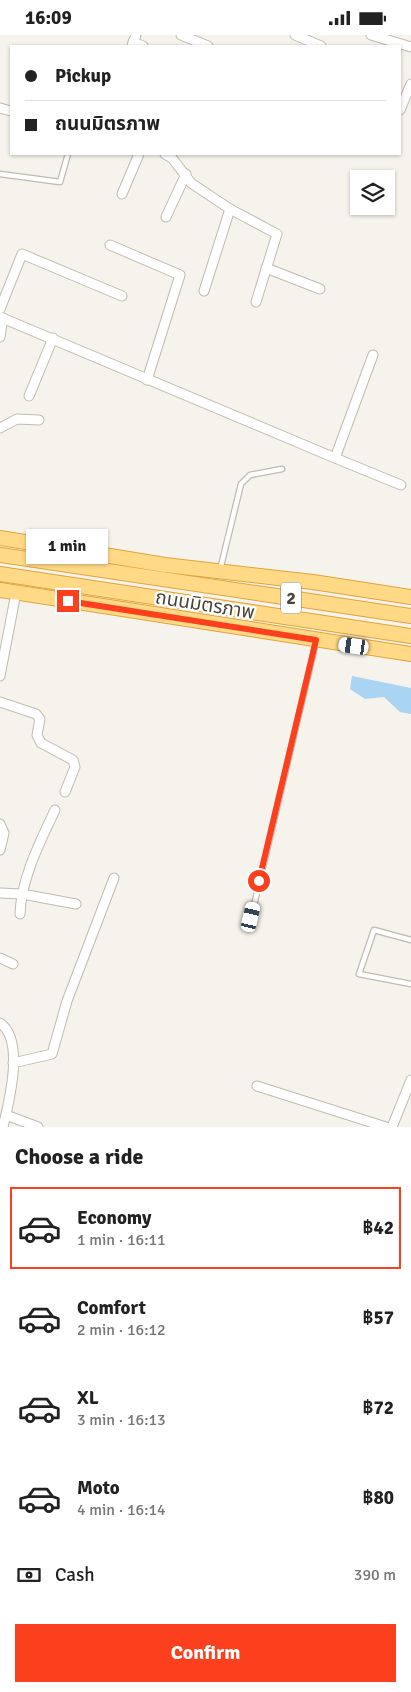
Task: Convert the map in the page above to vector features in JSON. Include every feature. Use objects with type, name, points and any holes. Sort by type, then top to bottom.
[{"type":"highway","name":"ถนนมิตรภาพ","points":[[0,538],[220,572],[411,597]]},
{"type":"highway","points":[[47,546],[120,573]]},
{"type":"highway","name":"ถนนมิตรภาพ","points":[[0,555],[411,616]]},
{"type":"highway","name":"ถนนมิตรภาพ","points":[[0,574],[411,636]]},
{"type":"highway","name":"ถนนมิตรภาพ","points":[[0,590],[411,654]]},
{"type":"highway","points":[[43,597],[116,591]]},
{"type":"street","points":[[181,35],[206,45]]},
{"type":"street","points":[[295,35],[319,45]]},
{"type":"street","points":[[371,35],[411,47]]},
{"type":"street","points":[[401,107],[411,84]]},
{"type":"street","points":[[122,194],[138,155]]},
{"type":"street","points":[[166,155],[186,174],[191,183],[230,209],[277,234],[256,302]]},
{"type":"street","points":[[166,217],[186,174]]},
{"type":"street","points":[[204,291],[230,209]]},
{"type":"street","points":[[110,245],[180,275],[147,380]]},
{"type":"street","points":[[0,337],[1,315],[22,254],[122,296]]},
{"type":"street","points":[[266,268],[320,289]]},
{"type":"street","points":[[1,315],[147,380],[401,485]]},
{"type":"street","points":[[29,396],[53,338]]},
{"type":"street","points":[[335,458],[373,355]]},
{"type":"street","points":[[0,428],[17,419],[38,420]]},
{"type":"street","points":[[0,676],[16,593]]},
{"type":"street","points":[[0,702],[36,713],[40,719],[36,735],[40,743],[73,760],[75,767],[65,792]]},
{"type":"street","points":[[20,914],[22,894],[43,835],[55,810]]},
{"type":"street","points":[[0,824],[4,833],[0,850]]},
{"type":"street","points":[[14,1063],[52,1054],[67,1001],[114,877]]},
{"type":"street","points":[[0,893],[22,894],[76,904]]},
{"type":"street","points":[[0,958],[13,964]]},
{"type":"street","points":[[0,1023],[6,1027],[14,1063],[14,1076],[4,1127]]},
{"type":"street","points":[[392,1127],[411,1080]]},
{"type":"street","points":[[257,1086],[386,1127]]},
{"type":"street","points":[[6,1115],[38,1127]]},
{"type":"lane","points":[[0,174],[60,182],[68,155]]},
{"type":"lane","points":[[220,572],[241,484],[250,475],[282,469]]},
{"type":"lane","points":[[251,917],[316,640]]},
{"type":"lane","points":[[411,940],[374,930],[360,974],[411,985]]},
{"type":"water","points":[[352,676],[411,688],[411,714],[400,712],[384,697],[365,699],[350,689]]},
{"type":"route","points":[[68,601],[316,640],[259,881]]}]
